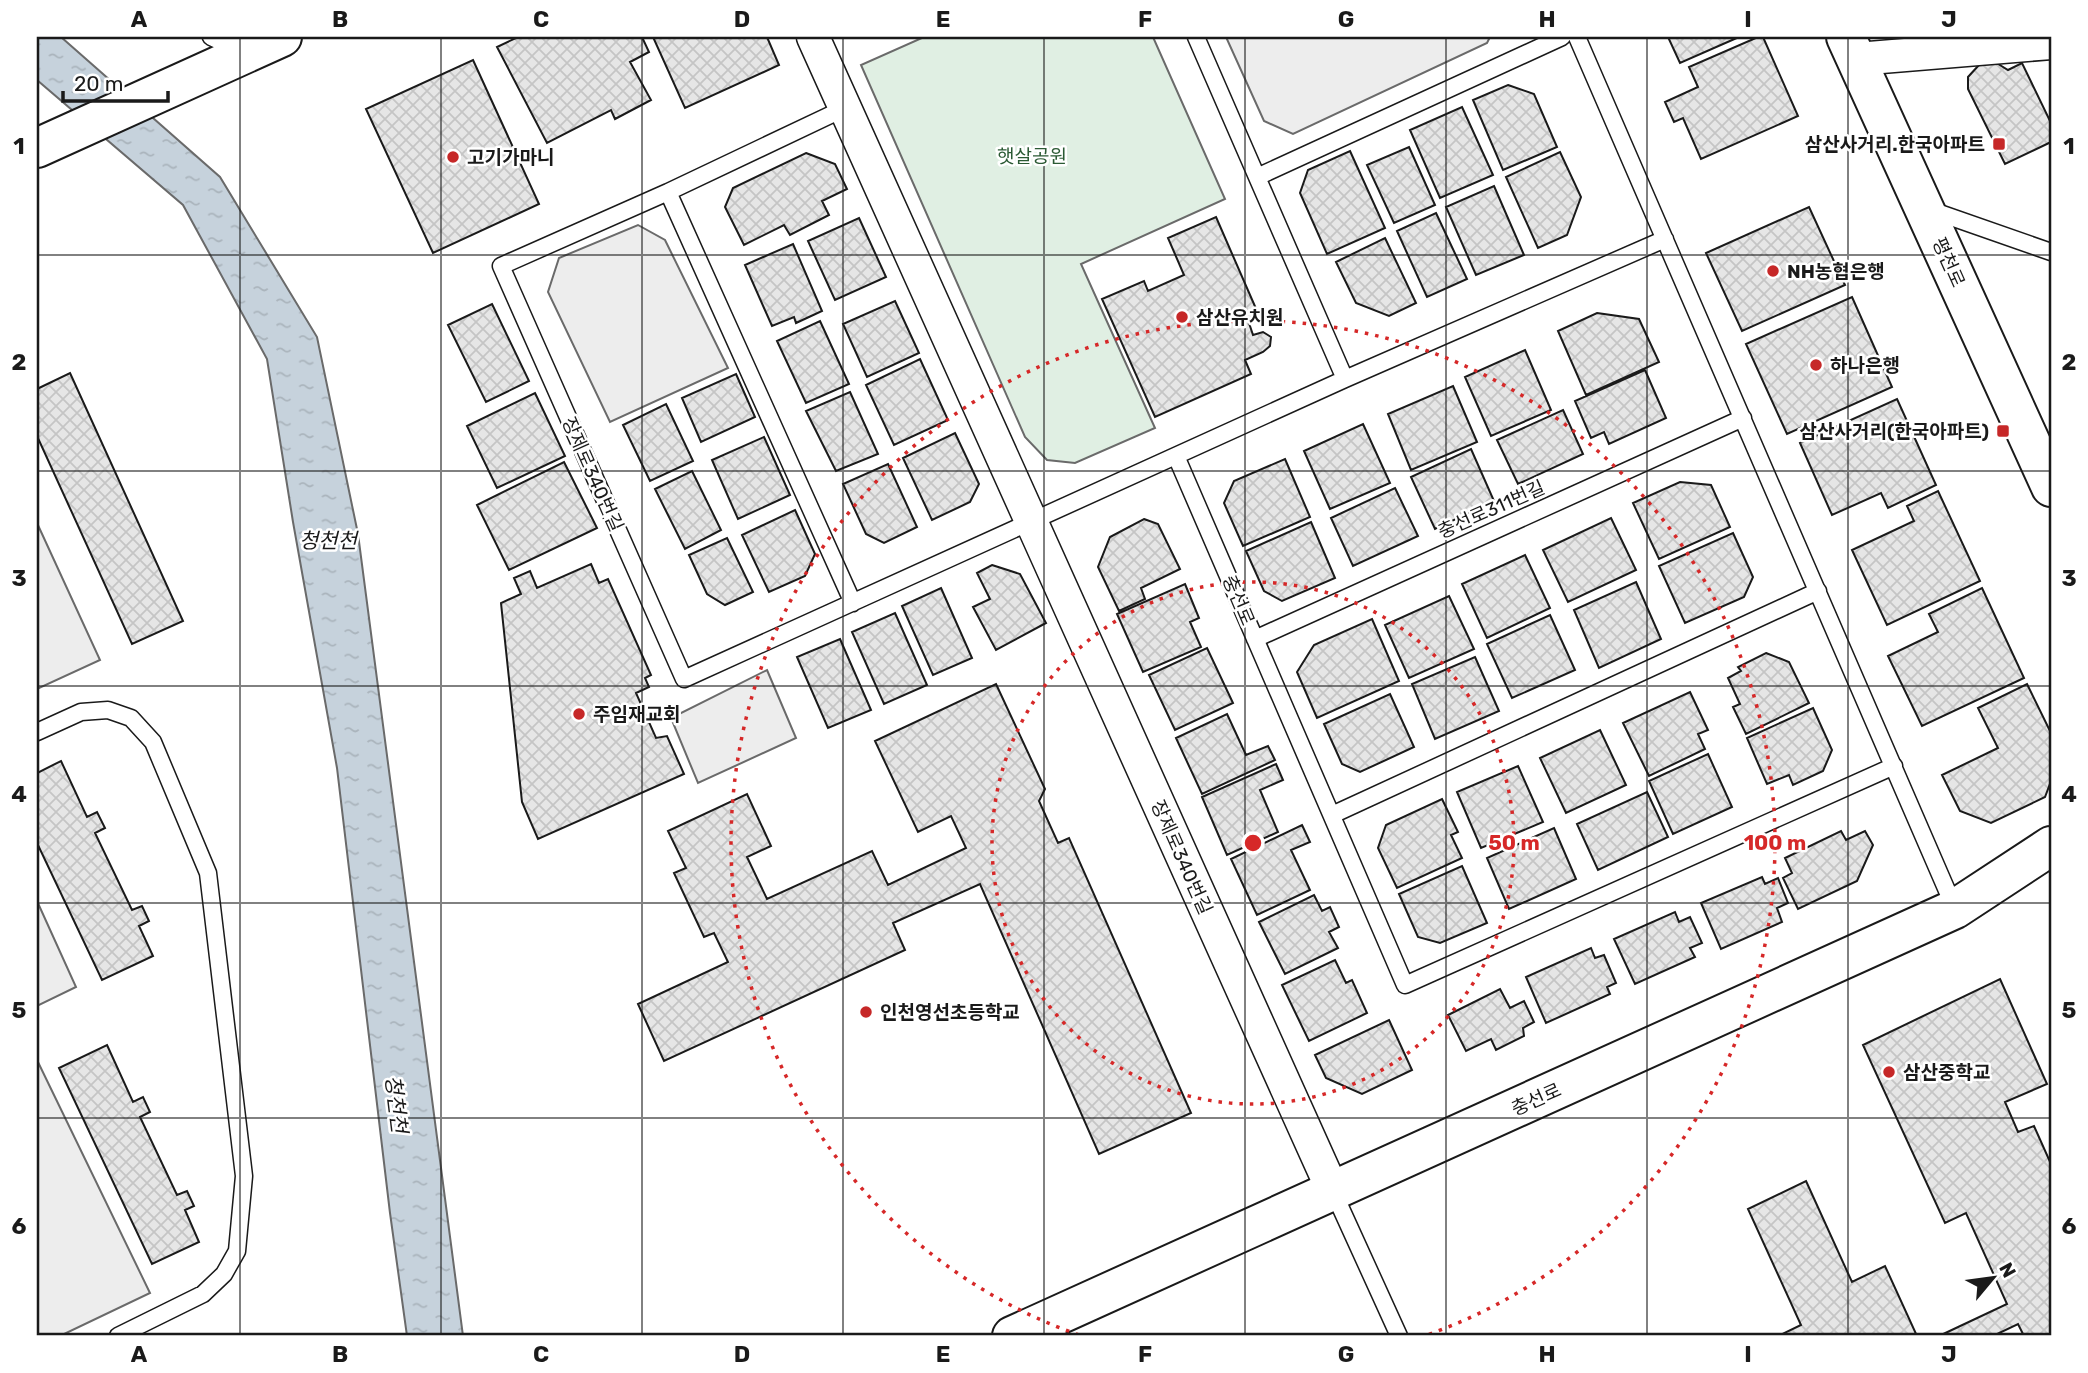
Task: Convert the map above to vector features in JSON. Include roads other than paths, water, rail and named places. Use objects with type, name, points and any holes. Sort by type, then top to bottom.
[{"type":"street","points":[[38,147],[282,37]]},
{"type":"street","name":"장제로340번길","points":[[813,37],[1333,1191]]},
{"type":"street","points":[[1852,48],[2051,43]]},
{"type":"street","name":"평천로","points":[[1852,48],[2051,487]]},
{"type":"street","name":"충선로","points":[[1012,1336],[1955,909],[2051,846]]},
{"type":"lane","points":[[211,37],[245,53]]},
{"type":"lane","points":[[1196,37],[1345,379]]},
{"type":"lane","points":[[1257,177],[1562,37]]},
{"type":"lane","points":[[1577,37],[1955,909]]},
{"type":"lane","name":"장제로340번길","points":[[845,108],[668,192],[501,266],[684,679],[1032,522]]},
{"type":"lane","points":[[668,192],[853,603]]},
{"type":"lane","points":[[1924,207],[2051,252]]},
{"type":"lane","points":[[1032,522],[1345,379],[1665,239]]},
{"type":"lane","name":"충선로311번길","points":[[1255,639],[1743,418]]},
{"type":"lane","name":"충선로","points":[[1176,456],[1405,985],[1894,766]]},
{"type":"lane","points":[[1332,815],[1818,591]]},
{"type":"lane","points":[[37,732],[81,712],[108,710],[131,718],[153,742],[208,873],[244,1176],[237,1251],[224,1274],[203,1294],[118,1336]]},
{"type":"lane","points":[[1333,1191],[1399,1336]]},
{"type":"water","name":"청천천","points":[[37,37],[61,37],[220,177],[317,337],[358,534],[463,1336],[407,1336],[337,768],[267,359],[183,205],[37,80]]},
{"type":"place","name":"삼산사거리.한국아파트","points":[[1999,144]]},
{"type":"place","name":"고기가마니","points":[[453,157]]},
{"type":"place","name":"NH농협은행","points":[[1773,271]]},
{"type":"place","name":"삼산유치원","points":[[1182,317]]},
{"type":"place","name":"하나은행","points":[[1816,365]]},
{"type":"place","name":"삼산사거리(한국아파트)","points":[[2003,431]]},
{"type":"place","name":"주임재교회","points":[[579,714]]},
{"type":"place","name":"인천영선초등학교","points":[[866,1012]]},
{"type":"place","name":"삼산중학교","points":[[1889,1072]]},
{"type":"park label","name":"햇살공원","points":[[1032,156]]}]
